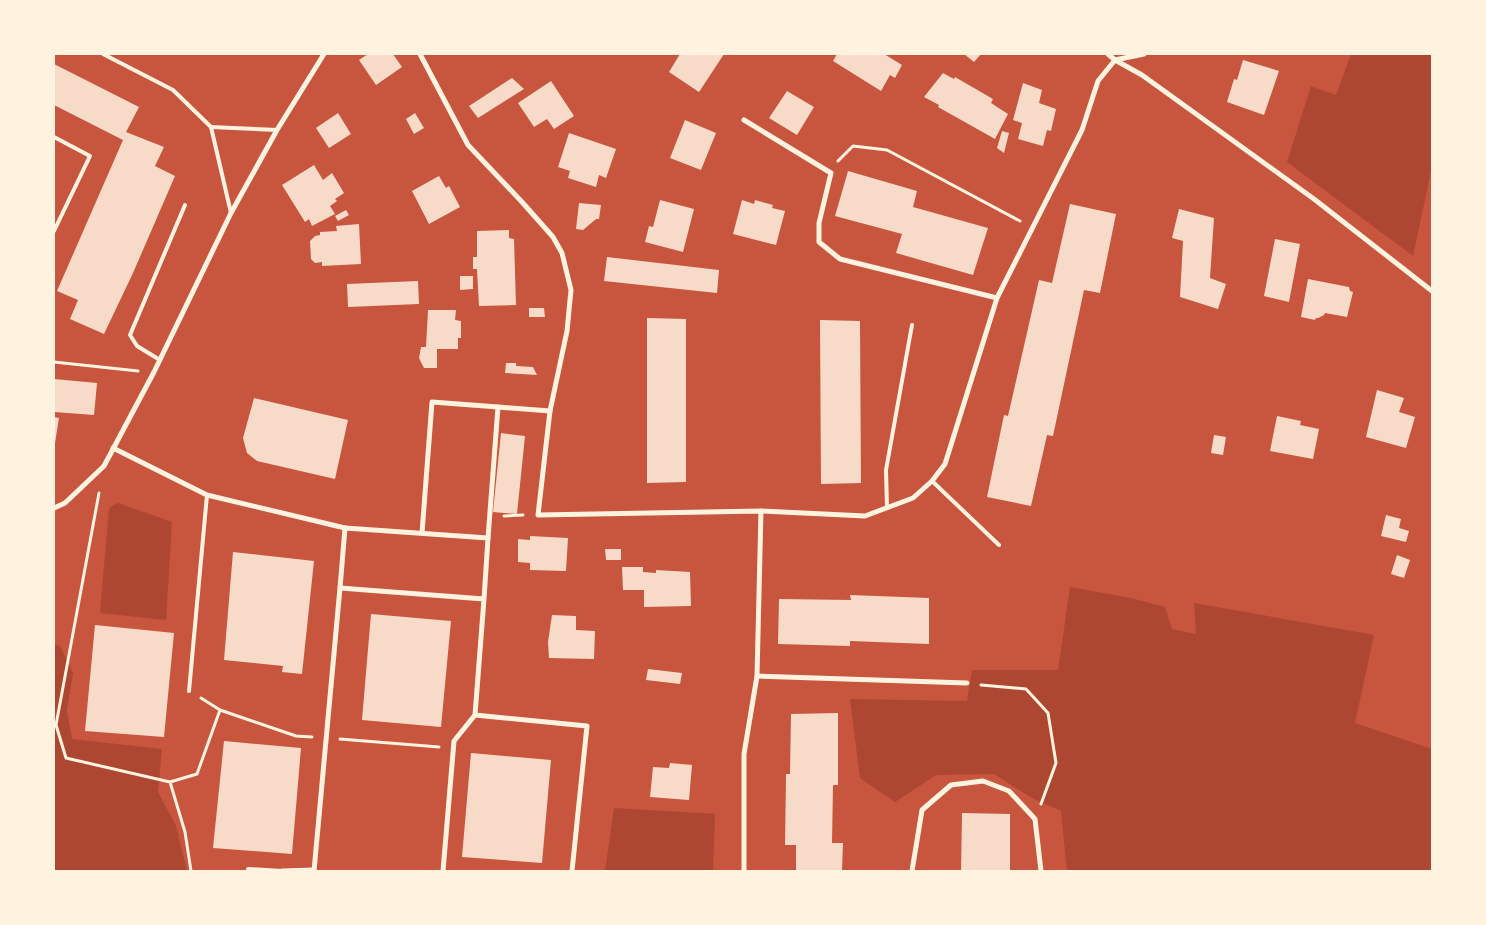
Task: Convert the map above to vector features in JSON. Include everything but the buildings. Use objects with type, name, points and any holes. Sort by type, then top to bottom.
[{"type":"street","points":[[54,508],[65,503],[104,466],[154,372],[231,213],[277,130],[324,54]]},
{"type":"street","points":[[420,54],[468,145],[553,237],[562,253],[570,290],[567,331],[550,411],[538,515],[761,511],[865,516],[913,498],[932,481],[945,464],[996,298],[1082,130],[1098,81],[1116,60],[1144,54]]},
{"type":"street","points":[[1108,54],[1142,75],[1314,199],[1432,291]]},
{"type":"street","points":[[744,120],[831,173],[819,223],[819,242],[840,259],[996,298]]},
{"type":"street","points":[[422,533],[432,402],[550,411]]},
{"type":"street","points":[[443,871],[454,741],[476,714],[498,408]]},
{"type":"street","points":[[113,448],[207,495],[345,528],[488,538]]},
{"type":"street","points":[[744,871],[744,754],[757,676],[761,511]]},
{"type":"street","points":[[282,871],[314,871],[345,528]]},
{"type":"street","points":[[340,588],[484,599]]},
{"type":"street","points":[[757,676],[967,684]]},
{"type":"street","points":[[476,714],[587,726],[572,871]]},
{"type":"street","points":[[912,871],[922,810],[951,785],[983,781],[1009,791],[1035,818],[1041,871]]},
{"type":"lane","points":[[103,54],[173,90],[211,127],[231,213]]},
{"type":"lane","points":[[211,127],[277,130]]},
{"type":"lane","points":[[54,137],[90,156],[54,231]]},
{"type":"lane","points":[[160,360],[137,346],[130,335],[185,205]]},
{"type":"lane","points":[[887,508],[886,470],[912,324]]},
{"type":"lane","points":[[932,481],[999,545]]},
{"type":"lane","points":[[189,691],[207,495]]},
{"type":"lane","points":[[248,871],[282,871]]},
{"type":"path","points":[[828,171],[853,146],[887,150],[1032,227]]},
{"type":"path","points":[[54,362],[154,372]]},
{"type":"path","points":[[104,466],[56,725],[66,758],[170,782],[197,774],[220,710]]},
{"type":"path","points":[[490,517],[538,515]]},
{"type":"path","points":[[967,684],[1026,689],[1048,713],[1056,763],[1035,818]]},
{"type":"path","points":[[189,691],[220,710],[296,736],[453,748]]},
{"type":"path","points":[[170,782],[185,832],[191,871]]},
{"type":"shaded area","points":[[1351,54],[1432,54],[1432,167],[1413,256],[1287,162],[1311,86],[1336,95]]},
{"type":"shaded area","points":[[118,503],[172,522],[166,620],[100,613],[109,509]]},
{"type":"shaded area","points":[[1070,587],[1131,598],[1165,607],[1172,629],[1196,634],[1194,603],[1374,635],[1355,723],[1432,749],[1432,871],[1067,871],[1061,811],[1032,798],[994,774],[936,775],[895,802],[860,778],[850,699],[967,701],[972,670],[1058,670]]},
{"type":"shaded area","points":[[54,644],[60,646],[73,673],[67,710],[72,739],[162,749],[158,792],[176,826],[187,871],[54,871]]},
{"type":"shaded area","points":[[614,808],[715,814],[713,871],[605,871]]}]
